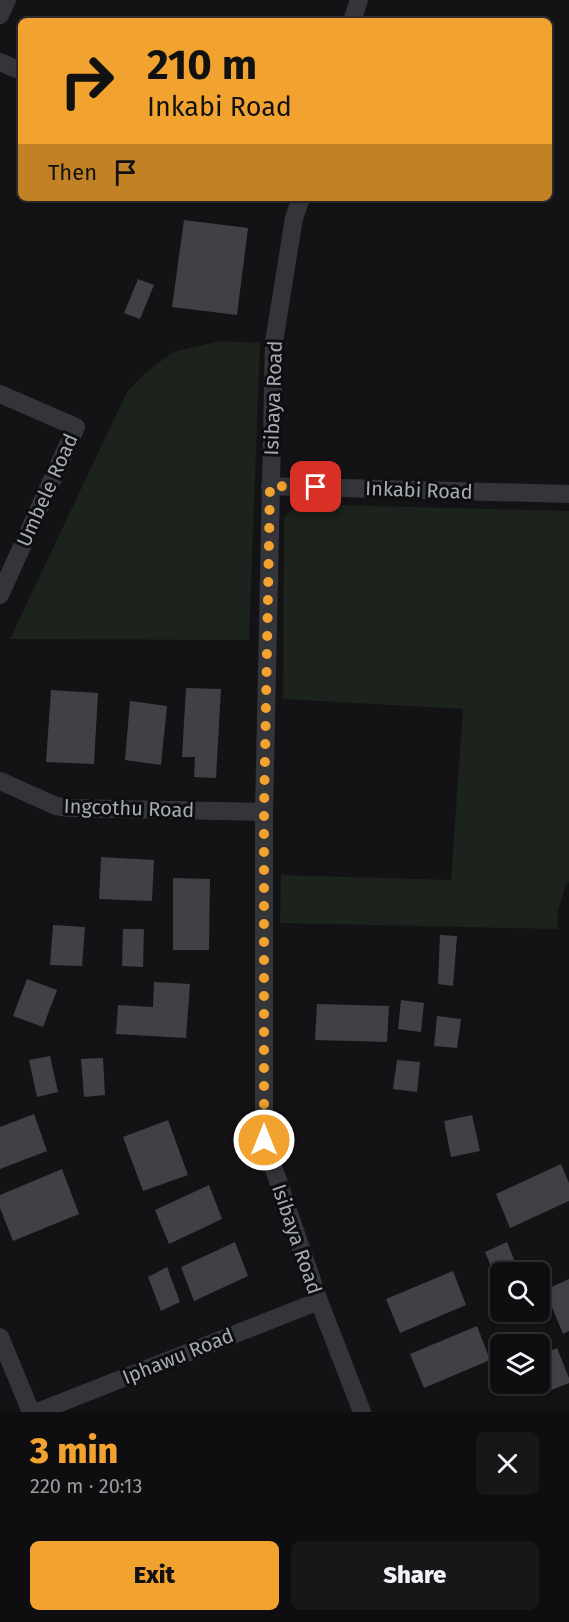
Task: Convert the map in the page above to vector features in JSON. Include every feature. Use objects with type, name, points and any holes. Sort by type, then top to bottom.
[{"type":"street","points":[[0,15],[7,0]]},
{"type":"street","points":[[353,18],[358,0]]},
{"type":"street","points":[[0,62],[18,70]]},
{"type":"street","name":"Isibaya Road","points":[[300,201],[294,218],[274,342],[264,812],[264,1140],[319,1301],[362,1412]]},
{"type":"street","name":"Umbele Road","points":[[0,394],[76,427],[0,595]]},
{"type":"street","name":"Inkabi Road","points":[[270,486],[569,494]]},
{"type":"street","name":"Ingcothu Road","points":[[0,781],[56,806],[69,808],[264,812]]},
{"type":"street","name":"Iphawu Road","points":[[37,1412],[319,1301]]},
{"type":"street","points":[[0,1337],[31,1412]]},
{"type":"shaded area","points":[[220,341],[260,343],[249,640],[10,639],[127,392],[144,374],[173,352]]},
{"type":"shaded area","points":[[298,504],[569,511],[569,882],[566,884],[558,911],[557,929],[280,923],[281,875],[451,880],[463,709],[283,699],[284,517]]},
{"type":"building","points":[[184,220],[248,228],[237,315],[172,307]]},
{"type":"building","points":[[138,279],[154,285],[140,319],[124,313]]},
{"type":"building","points":[[186,688],[221,689],[216,778],[194,777],[195,757],[182,757]]},
{"type":"building","points":[[51,690],[98,693],[94,764],[46,762]]},
{"type":"building","points":[[130,701],[167,706],[161,765],[125,760]]},
{"type":"building","points":[[101,857],[154,860],[152,901],[99,899]]},
{"type":"building","points":[[173,878],[210,879],[209,950],[173,950]]},
{"type":"building","points":[[53,925],[85,927],[82,966],[50,965]]},
{"type":"building","points":[[123,929],[144,929],[143,967],[122,966]]},
{"type":"building","points":[[440,935],[457,936],[453,986],[438,984]]},
{"type":"building","points":[[27,979],[57,990],[43,1027],[13,1016]]},
{"type":"building","points":[[154,982],[190,984],[186,1038],[116,1034],[118,1005],[153,1007]]},
{"type":"building","points":[[401,1000],[424,1003],[421,1032],[398,1029]]},
{"type":"building","points":[[317,1004],[389,1006],[387,1042],[315,1040]]},
{"type":"building","points":[[437,1016],[461,1019],[457,1048],[434,1046]]},
{"type":"building","points":[[50,1056],[58,1092],[37,1097],[29,1060]]},
{"type":"building","points":[[103,1058],[105,1095],[84,1097],[81,1059]]},
{"type":"building","points":[[397,1060],[420,1062],[417,1092],[393,1089]]},
{"type":"building","points":[[34,1114],[47,1151],[0,1169],[0,1127]]},
{"type":"building","points":[[472,1115],[480,1151],[451,1157],[444,1121]]},
{"type":"building","points":[[168,1120],[188,1175],[143,1191],[123,1137]]},
{"type":"building","points":[[561,1164],[569,1183],[569,1201],[510,1228],[496,1194]]},
{"type":"building","points":[[62,1169],[79,1214],[13,1241],[0,1208],[0,1195]]},
{"type":"building","points":[[209,1185],[222,1219],[169,1244],[155,1210]]},
{"type":"building","points":[[235,1242],[248,1276],[194,1301],[181,1267]]},
{"type":"building","points":[[507,1242],[515,1262],[490,1262],[490,1264],[485,1252]]},
{"type":"building","points":[[167,1267],[180,1302],[161,1311],[148,1277]]},
{"type":"building","points":[[453,1271],[466,1305],[400,1333],[386,1299]]},
{"type":"building","points":[[569,1279],[569,1331],[563,1334],[550,1302],[550,1288]]},
{"type":"building","points":[[477,1326],[490,1360],[424,1388],[410,1354]]},
{"type":"building","points":[[557,1348],[569,1383],[550,1391],[550,1351]]},
{"type":"route","points":[[264,1140],[264,812],[270,486],[316,487]]}]
